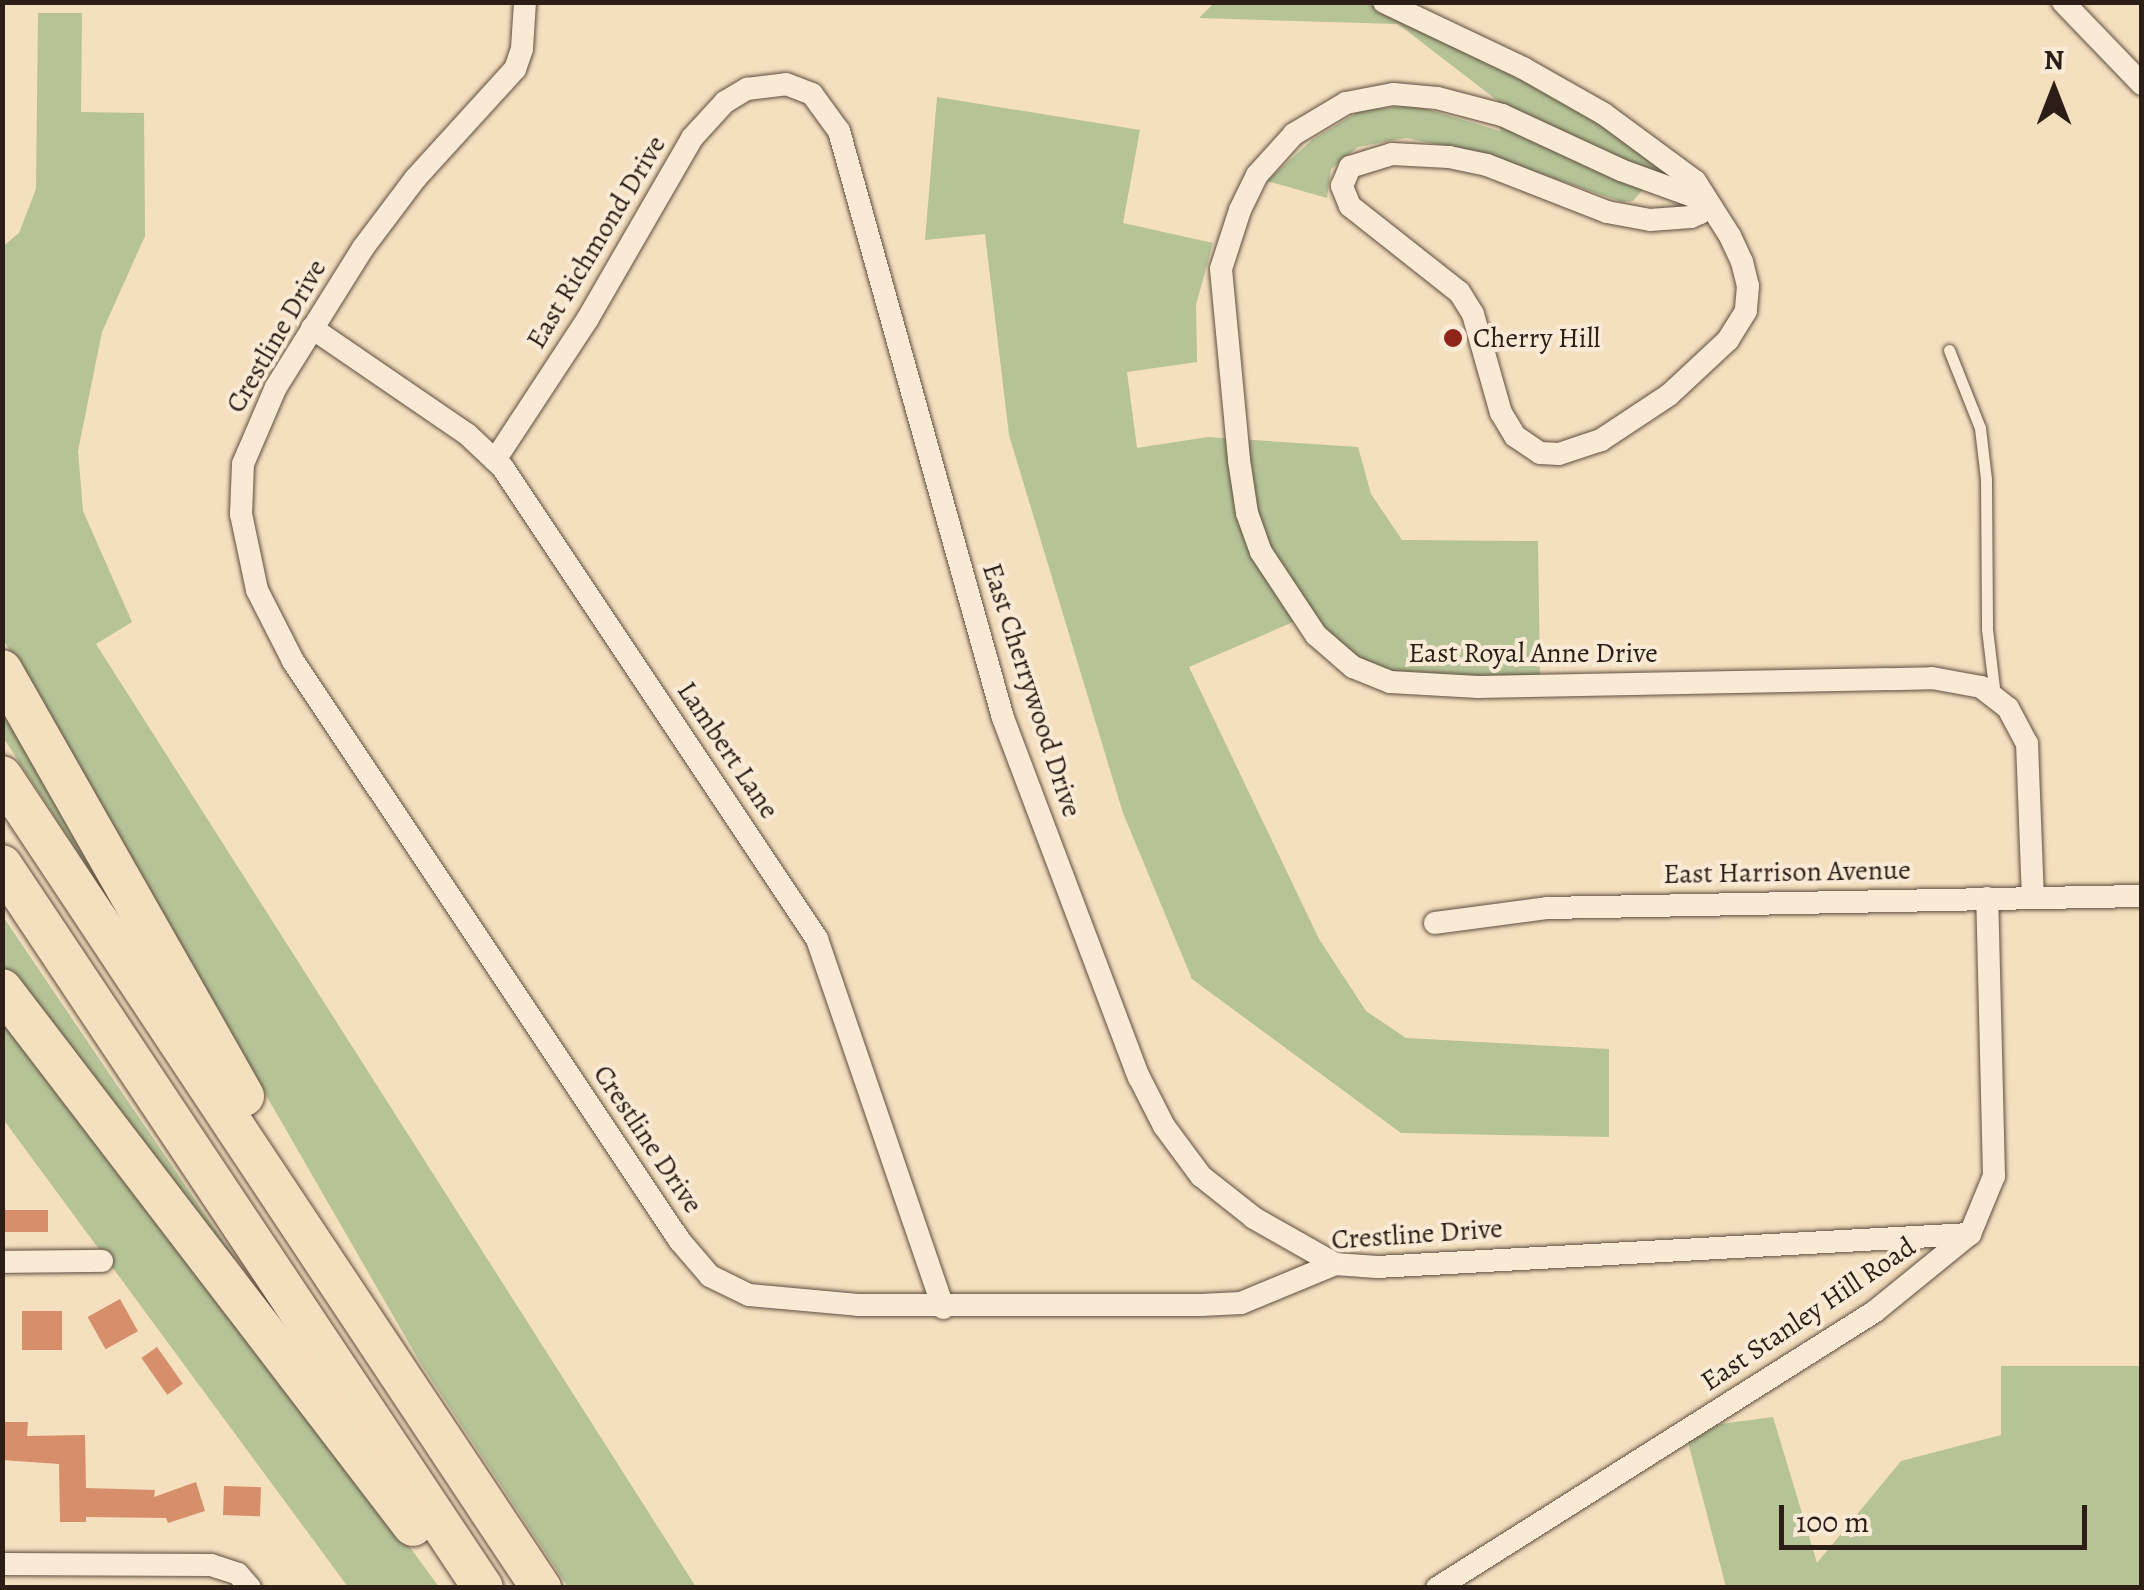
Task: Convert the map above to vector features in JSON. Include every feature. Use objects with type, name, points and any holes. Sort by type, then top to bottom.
[{"type":"highway","points":[[2,670],[260,1122],[386,1358]]},
{"type":"highway","points":[[2,776],[541,1588]]},
{"type":"highway","points":[[2,865],[483,1588]]},
{"type":"highway","points":[[2,989],[459,1588]]},
{"type":"street","name":"Crestline Drive","points":[[526,2],[522,49],[515,69],[415,179],[363,248],[260,417],[244,464],[241,487],[253,576],[293,661],[694,1262],[726,1286],[748,1295],[943,1308],[1241,1302],[1335,1264],[1377,1267],[1970,1234]]},
{"type":"street","points":[[1384,2],[1523,68],[1604,114],[1695,181],[1730,236],[1748,286],[1746,311],[1728,340],[1670,395],[1601,440],[1560,454],[1540,454],[1516,436],[1501,413],[1483,338],[1458,292],[1350,206],[1342,186],[1357,162],[1414,153],[1487,165],[1628,218],[1691,217],[1700,213],[1706,201]]},
{"type":"street","points":[[2062,2],[2142,84]]},
{"type":"street","name":"East Richmond Drive","points":[[496,460],[587,320],[692,138],[725,102],[747,89],[772,84]]},
{"type":"street","name":"East Cherrywood Drive","points":[[772,84],[812,94],[839,131],[1004,718],[1139,1078],[1164,1126],[1201,1176],[1254,1218],[1335,1264]]},
{"type":"street","name":"East Royal Anne Drive","points":[[1706,201],[1639,177],[1502,115],[1437,98],[1393,94],[1346,103],[1294,134],[1257,174],[1240,210],[1222,270],[1247,513],[1277,580],[1316,635],[1352,667],[1408,685],[1932,678],[1962,681],[1995,696]]},
{"type":"street","name":"Lambert Lane","points":[[312,328],[467,434],[496,460],[818,940],[943,1308]]},
{"type":"street","points":[[1995,696],[2008,708],[2026,743],[2033,897]]},
{"type":"street","name":"East Harrison Avenue","points":[[1436,923],[1547,908],[2142,896]]},
{"type":"street","name":"East Stanley Hill Road","points":[[1436,1588],[1874,1312],[1970,1234],[1994,1176],[1988,898]]},
{"type":"street","points":[[2,1262],[102,1261]]},
{"type":"street","points":[[2,1564],[211,1565],[244,1581]]},
{"type":"lane","points":[[1949,350],[1980,428],[1986,480],[1987,629],[1995,696]]},
{"type":"green space","points":[[1214,3],[1370,3],[1602,119],[1661,169],[1633,201],[1622,202],[1487,155],[1406,138],[1358,147],[1331,169],[1327,198],[1267,181],[1313,139],[1360,111],[1413,105],[1500,131],[1498,101],[1398,24],[1199,18]]},
{"type":"green space","points":[[38,13],[82,13],[81,112],[144,113],[145,236],[102,332],[78,451],[83,511],[132,622],[96,644],[696,1587],[568,1587],[421,1364],[3,639],[2,247],[19,233],[36,189]]},
{"type":"green space","points":[[937,97],[1140,130],[1123,223],[1213,243],[1196,305],[1197,362],[1127,372],[1137,448],[1208,437],[1358,447],[1371,494],[1402,540],[1538,541],[1540,678],[1381,672],[1326,640],[1307,616],[1189,667],[1319,939],[1366,1011],[1406,1038],[1609,1049],[1609,1137],[1401,1133],[1192,979],[1123,813],[1009,435],[985,234],[925,240]]},
{"type":"green space","points":[[2,696],[116,900],[99,885],[3,737]]},
{"type":"green space","points":[[2,915],[237,1261],[220,1250],[3,968]]},
{"type":"green space","points":[[2,1007],[296,1392],[439,1587],[348,1587],[3,1119]]},
{"type":"green space","points":[[2001,1366],[2141,1366],[2141,1587],[1726,1587],[1688,1442],[1720,1424],[1773,1417],[1817,1563],[1901,1461],[2001,1435]]},
{"type":"building","points":[[2,1210],[48,1210],[48,1232],[2,1232]]},
{"type":"building","points":[[120,1299],[138,1331],[106,1349],[88,1317]]},
{"type":"building","points":[[22,1311],[62,1311],[62,1350],[22,1350]]},
{"type":"building","points":[[157,1347],[183,1384],[167,1395],[141,1358]]},
{"type":"building","points":[[2,1422],[28,1422],[27,1436],[85,1435],[86,1488],[155,1490],[154,1497],[196,1482],[205,1511],[168,1523],[166,1518],[86,1517],[86,1522],[60,1522],[59,1464],[2,1460]]},
{"type":"building","points":[[224,1486],[261,1487],[260,1516],[223,1515]]},
{"type":"place","name":"Cherry Hill","points":[[1453,338]]}]
